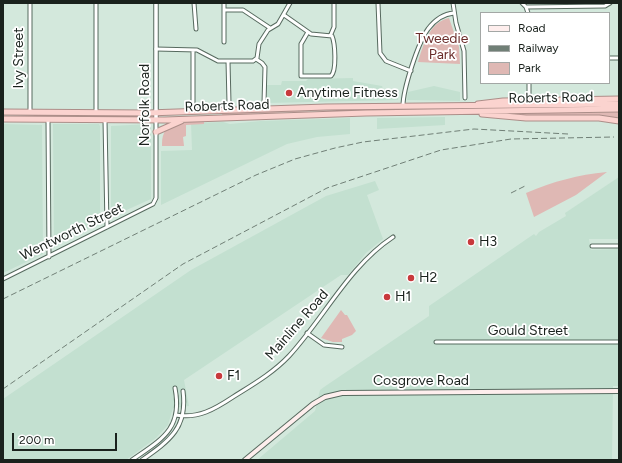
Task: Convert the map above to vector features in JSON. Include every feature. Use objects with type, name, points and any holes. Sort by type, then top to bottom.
[{"type":"highway","points":[[463,107],[492,102],[529,100],[619,99]]},
{"type":"highway","name":"Roberts Road","points":[[3,112],[156,113],[312,107],[467,112],[519,108],[619,104]]},
{"type":"highway","name":"Roberts Road","points":[[3,119],[156,120],[463,107],[619,109]]},
{"type":"highway","points":[[467,112],[521,118],[599,118],[619,121]]},
{"type":"highway","points":[[156,132],[186,119]]},
{"type":"main road","name":"Cosgrove Road","points":[[246,460],[313,404],[325,397],[342,393],[619,391]]},
{"type":"street","name":"Ivy Street","points":[[30,3],[30,112]]},
{"type":"street","points":[[96,3],[96,113]]},
{"type":"street","name":"Norfolk Road","points":[[152,205],[156,198],[156,3]]},
{"type":"street","points":[[194,3],[196,30]]},
{"type":"street","points":[[224,3],[224,42]]},
{"type":"street","points":[[256,59],[259,44],[270,28],[276,26],[290,3]]},
{"type":"street","points":[[308,32],[301,44],[301,76],[329,76],[333,74],[334,42],[331,34],[334,27],[334,3]]},
{"type":"street","points":[[378,3],[379,49],[381,56],[388,62],[411,71]]},
{"type":"street","points":[[454,3],[454,12],[464,51],[465,98]]},
{"type":"street","points":[[522,3],[526,7],[528,12]]},
{"type":"street","points":[[526,7],[559,4],[605,6],[610,3]]},
{"type":"street","points":[[225,10],[243,10],[270,28]]},
{"type":"street","points":[[403,109],[404,91],[427,30],[440,18],[454,12]]},
{"type":"street","points":[[284,15],[308,32],[314,34],[331,34]]},
{"type":"street","points":[[156,49],[200,51],[218,61],[251,61],[256,59]]},
{"type":"street","points":[[192,50],[193,105]]},
{"type":"street","points":[[256,59],[262,63],[264,67],[264,103]]},
{"type":"street","points":[[228,61],[229,103]]},
{"type":"street","points":[[529,84],[529,100]]},
{"type":"street","points":[[48,120],[49,257]]},
{"type":"street","points":[[105,120],[107,227]]},
{"type":"street","name":"Wentworth Street","points":[[3,279],[152,205]]},
{"type":"street","name":"Mainline Road","points":[[176,416],[198,415],[212,410],[262,378],[288,356],[366,259],[393,237]]},
{"type":"street","points":[[592,246],[619,246]]},
{"type":"street","points":[[307,333],[324,345],[342,347]]},
{"type":"street","name":"Gould Street","points":[[436,342],[619,342]]},
{"type":"street","points":[[132,460],[165,436],[174,423],[178,407],[175,388]]},
{"type":"street","points":[[142,460],[162,446],[173,435],[182,416],[184,407],[183,391]]},
{"type":"shaded area","points":[[353,78],[353,81],[382,86],[384,92],[399,94],[398,100],[267,103],[267,85],[281,85],[282,81]]},
{"type":"shaded area","points":[[434,86],[460,92],[460,101],[407,100],[408,92]]},
{"type":"shaded area","points":[[445,117],[445,125],[377,129],[377,118]]},
{"type":"shaded area","points":[[350,118],[350,134],[317,137],[287,144],[161,205],[161,151],[192,150],[191,123],[223,122],[230,124],[261,121]]},
{"type":"shaded area","points":[[3,124],[42,125],[43,254],[3,273]]},
{"type":"shaded area","points":[[53,124],[99,124],[100,126],[100,223],[72,236],[54,248]]},
{"type":"shaded area","points":[[151,125],[151,199],[111,217],[111,126]]},
{"type":"shaded area","points":[[619,177],[619,239],[589,239],[591,250],[619,249],[619,386],[613,386],[612,460],[257,460],[315,411],[320,390],[429,316],[429,306],[534,234],[536,236],[539,232],[566,216],[565,213]]},
{"type":"shaded area","points":[[375,181],[379,190],[367,195],[383,239],[366,253],[348,275],[341,275],[184,380],[189,406],[173,408],[168,425],[156,438],[126,460],[3,460],[3,399],[191,270],[326,196]]},
{"type":"green space","name":"Tweedie Park","points":[[449,18],[459,47],[460,64],[418,62],[425,42],[432,29],[442,20]]},
{"type":"green space","points":[[363,109],[226,115],[222,115],[222,113]]},
{"type":"green space","points":[[619,112],[619,118],[500,114],[500,113]]},
{"type":"green space","points":[[194,121],[204,121],[204,124],[186,125],[186,136],[183,137],[184,146],[162,146],[162,138],[164,133],[171,126]]},
{"type":"green space","points":[[607,172],[576,195],[534,217],[526,193],[566,179]]},
{"type":"green space","points":[[341,310],[345,315],[347,315],[356,331],[352,335],[342,339],[342,342],[333,342],[321,338]]},
{"type":"railway","points":[[3,299],[256,175],[295,159],[363,142],[474,129],[568,134]]},
{"type":"railway","points":[[3,389],[183,264],[327,188],[441,150],[511,139],[614,137]]},
{"type":"railway","points":[[511,193],[525,186]]},
{"type":"place","name":"Anytime Fitness","points":[[289,93]]},
{"type":"place","name":"H3","points":[[471,242]]},
{"type":"place","name":"H2","points":[[411,278]]},
{"type":"place","name":"H1","points":[[387,297]]},
{"type":"place","name":"F1","points":[[219,376]]}]
